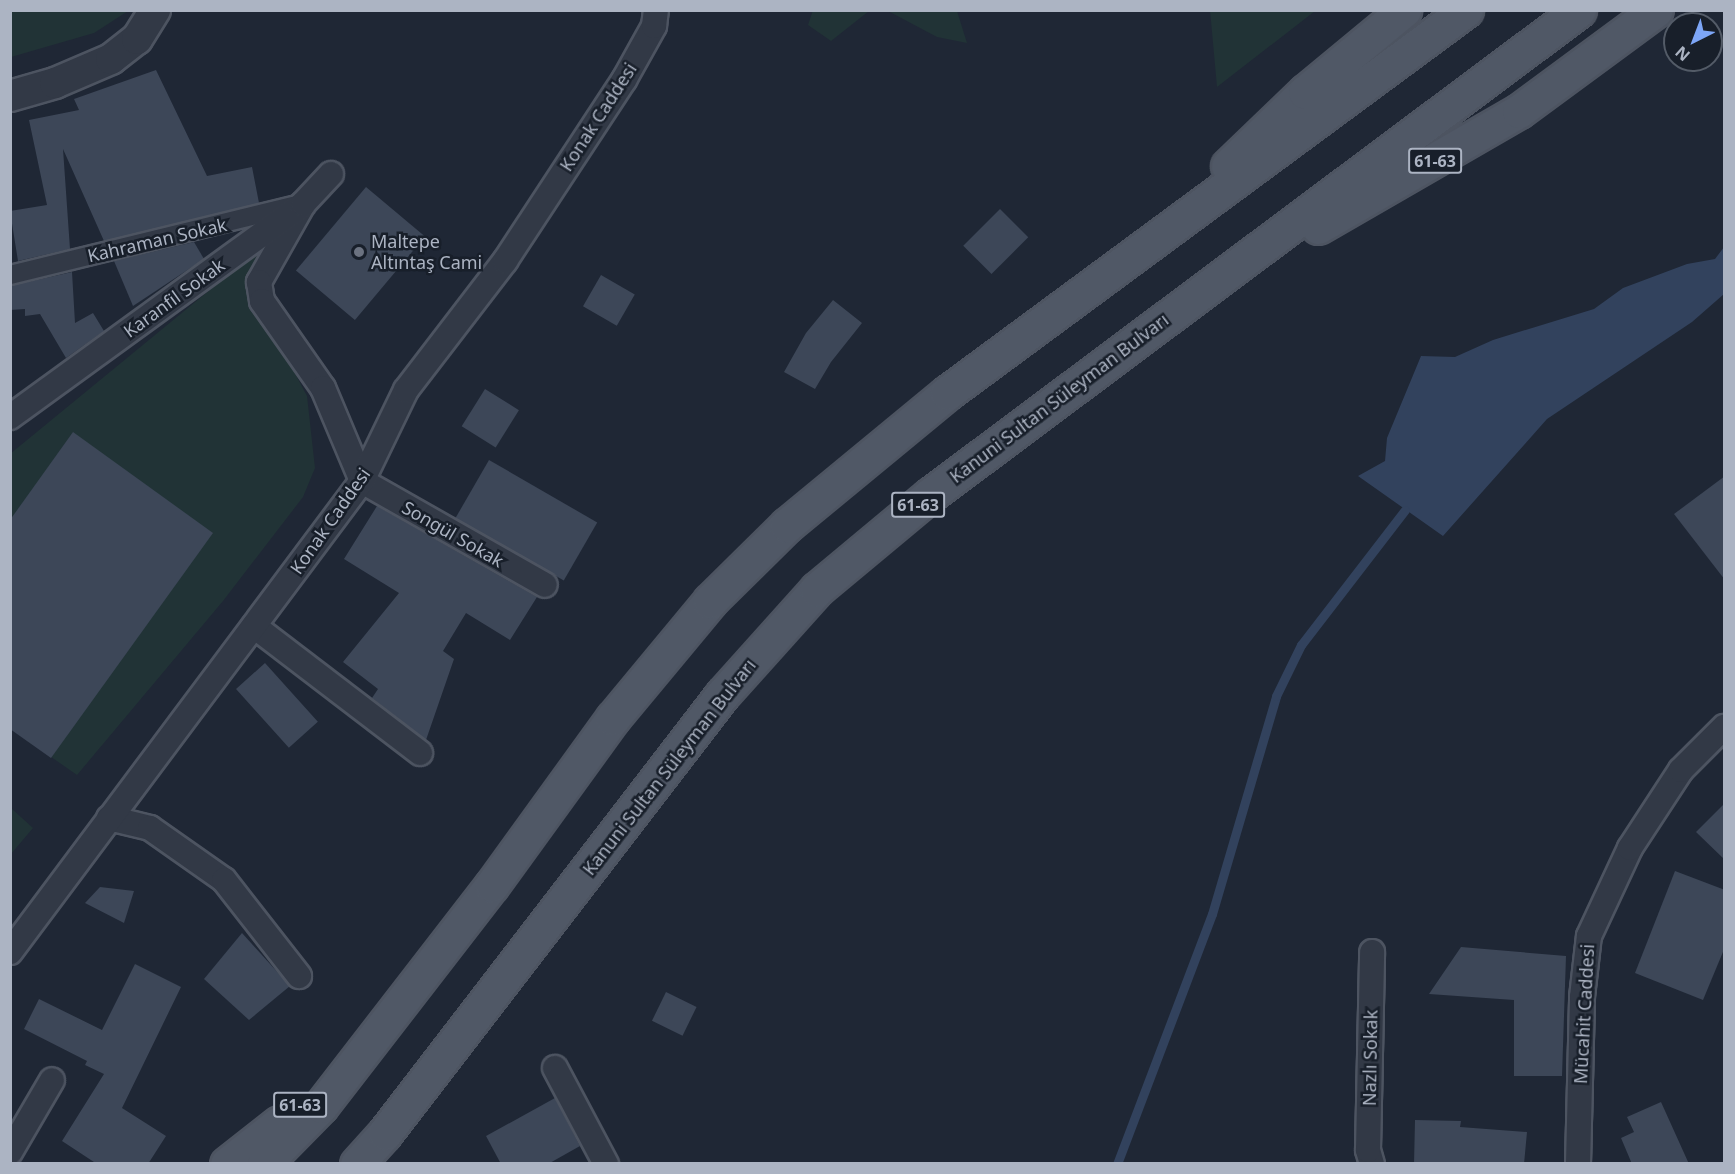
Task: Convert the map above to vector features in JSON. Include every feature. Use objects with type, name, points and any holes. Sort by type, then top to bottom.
[{"type":"main road","name":"61-63","points":[[1126,262],[1305,92],[1404,10]]},
{"type":"main road","name":"61-63","points":[[264,1164],[321,1106],[492,885],[613,718],[710,601],[787,525],[947,393],[1466,10]]},
{"type":"main road","name":"Kanuni Sultan Süleyman Bulvarı","points":[[357,1164],[385,1133],[722,695],[817,589],[930,495],[1579,10]]},
{"type":"main road","name":"61-63","points":[[1202,292],[1519,111],[1656,10]]},
{"type":"main road","name":"61-63","points":[[227,1164],[286,1118],[370,1042]]},
{"type":"main road","name":"61-63","points":[[367,1164],[385,1133]]},
{"type":"street","points":[[10,96],[55,83],[111,59],[137,39],[155,10]]},
{"type":"street","name":"Konak Caddesi","points":[[10,952],[362,481],[406,390],[505,261],[624,80],[658,16]]},
{"type":"street","name":"Karanfil Sokak","points":[[10,417],[303,204],[332,174]]},
{"type":"street","points":[[303,204],[259,282],[262,301],[323,388],[362,481]]},
{"type":"street","name":"Kahraman Sokak","points":[[10,275],[303,204]]},
{"type":"street","name":"Songül Sokak","points":[[362,481],[545,585]]},
{"type":"street","points":[[255,626],[420,753]]},
{"type":"street","name":"Mücahit Caddesi","points":[[1578,1164],[1582,996],[1589,936],[1629,848],[1681,770],[1725,727]]},
{"type":"street","points":[[109,818],[150,828],[224,880],[298,976]]},
{"type":"street","name":"Nazlı Sokak","points":[[1372,952],[1368,1150],[1372,1164]]},
{"type":"street","points":[[555,1068],[606,1164]]},
{"type":"street","points":[[10,1152],[52,1080]]},
{"type":"shaded area","points":[[11,10],[128,11],[94,33],[11,57]]},
{"type":"shaded area","points":[[813,10],[869,11],[831,41],[808,25]]},
{"type":"shaded area","points":[[1210,10],[1315,10],[1315,11],[1217,87]]},
{"type":"shaded area","points":[[888,11],[957,11],[967,43],[937,37]]},
{"type":"shaded area","points":[[261,248],[248,285],[307,396],[315,468],[303,497],[223,601],[77,775],[11,729],[10,454]]},
{"type":"shaded area","points":[[11,808],[33,828],[11,854]]},
{"type":"water","points":[[1724,247],[1724,294],[1692,322],[1547,419],[1443,536],[1358,476],[1385,461],[1387,438],[1421,356],[1455,357],[1493,340],[1594,309],[1623,288],[1687,264],[1715,259]]},
{"type":"building","points":[[156,70],[207,176],[252,167],[259,203],[104,241],[63,149],[70,249],[18,261],[10,211],[47,205],[29,120],[79,110],[74,99]]},
{"type":"building","name":"Maltepe Altıntaş Cami","points":[[366,187],[425,236],[355,320],[296,270]]},
{"type":"building","points":[[1000,209],[1028,237],[992,274],[963,246]]},
{"type":"building","points":[[194,242],[204,259],[133,306],[114,261]]},
{"type":"building","points":[[72,272],[75,323],[93,313],[104,331],[66,358],[40,314],[25,316],[25,309],[10,310],[10,286]]},
{"type":"building","points":[[601,275],[635,294],[617,326],[583,306]]},
{"type":"building","points":[[833,300],[862,323],[831,362],[815,389],[784,372],[806,333]]},
{"type":"building","points":[[485,389],[519,410],[496,448],[462,426]]},
{"type":"building","points":[[73,432],[213,533],[51,758],[10,729],[10,520]]},
{"type":"building","points":[[489,460],[597,522],[564,581],[456,518]]},
{"type":"building","points":[[1725,476],[1725,580],[1674,514]]},
{"type":"building","points":[[377,506],[537,597],[510,640],[466,613],[443,651],[454,659],[426,740],[372,698],[378,689],[343,662],[399,593],[344,559]]},
{"type":"building","points":[[265,663],[318,722],[289,748],[236,689]]},
{"type":"building","points":[[1725,803],[1725,860],[1696,832]]},
{"type":"building","points":[[1675,871],[1725,890],[1725,947],[1703,1000],[1635,973]]},
{"type":"building","points":[[100,887],[134,891],[124,923],[85,903]]},
{"type":"building","points":[[242,933],[290,986],[249,1020],[204,979]]},
{"type":"building","points":[[1461,947],[1566,956],[1562,1076],[1514,1076],[1514,1000],[1429,994]]},
{"type":"building","points":[[135,964],[181,987],[122,1108],[166,1136],[148,1164],[97,1164],[62,1141],[104,1074],[85,1065],[87,1061],[24,1029],[39,999],[102,1030]]},
{"type":"building","points":[[666,992],[697,1007],[683,1036],[652,1021]]},
{"type":"building","points":[[555,1098],[580,1146],[548,1164],[501,1164],[486,1136]]},
{"type":"building","points":[[1661,1102],[1689,1164],[1632,1164],[1621,1138],[1634,1132],[1627,1117]]},
{"type":"building","points":[[1415,1120],[1461,1121],[1460,1127],[1527,1132],[1524,1164],[1414,1164]]},
{"type":"waterway","points":[[1117,1164],[1212,914],[1276,696],[1301,645],[1405,510]]},
{"type":"place","name":"Maltepe Altıntaş Cami","points":[[359,252]]}]
